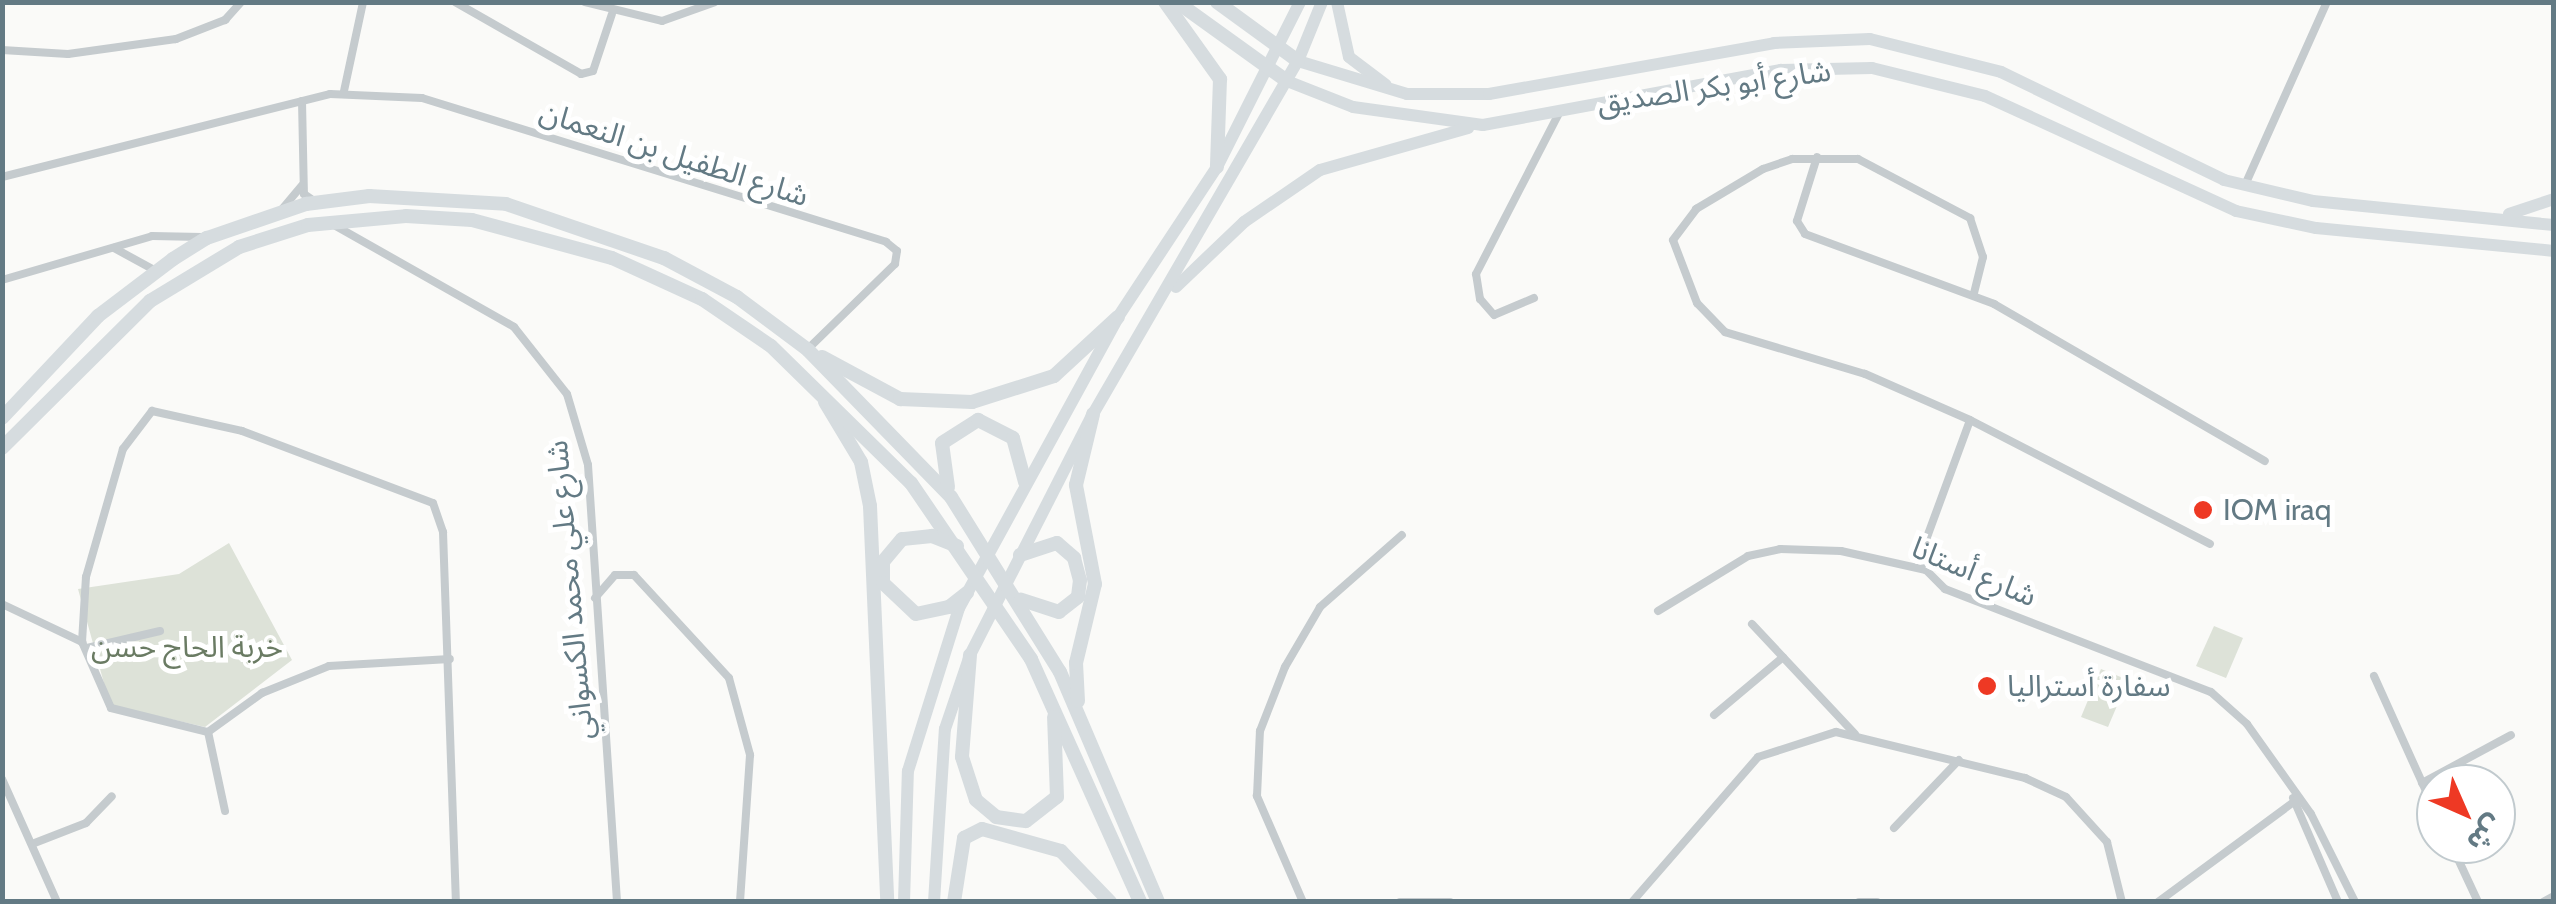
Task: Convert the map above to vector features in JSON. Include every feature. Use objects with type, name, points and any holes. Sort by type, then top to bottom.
[{"type":"highway","points":[[1166,2],[1220,78],[1218,167]]},
{"type":"highway","name":"شارع أبو بكر الصديق","points":[[1177,2],[1270,74],[1287,81]]},
{"type":"highway","name":"شارع أبو بكر الصديق","points":[[1217,2],[1298,61]]},
{"type":"highway","points":[[2,418],[98,316],[156,271],[207,238],[318,203],[444,196],[562,218],[722,289],[808,350],[900,399],[960,404],[1054,376],[1118,317]]},
{"type":"highway","points":[[2,448],[111,333],[190,273],[238,247],[331,223],[369,219],[472,220],[574,244],[702,299],[807,376],[886,454],[963,552],[1006,615],[1050,696],[1140,902]]},
{"type":"highway","points":[[808,350],[951,497],[1019,597],[1078,712],[1158,902]]},
{"type":"highway","points":[[807,376],[854,448],[867,490],[887,902]]},
{"type":"highway","points":[[1078,712],[1076,663],[1095,584],[1076,503],[1093,414]]},
{"type":"highway","points":[[951,497],[942,443],[978,420],[1013,438],[1025,482]]},
{"type":"highway","points":[[963,552],[932,536],[902,539],[883,562],[883,583],[916,614],[950,608],[967,592]]},
{"type":"highway","points":[[1019,597],[1059,612],[1078,597],[1080,580],[1074,558],[1057,544],[1020,555]]},
{"type":"highway","points":[[970,655],[960,737],[966,778],[976,800],[1003,821],[1026,822],[1058,797],[1062,771],[1050,696]]},
{"type":"highway","points":[[954,902],[964,838],[982,829],[1061,852],[1110,902]]},
{"type":"main road","points":[[904,902],[913,748],[967,592],[1118,317],[1218,167],[1270,74],[1300,2]]},
{"type":"main road","points":[[934,902],[944,729],[970,655],[1093,414],[1167,295],[1298,61],[1322,2]]},
{"type":"main road","points":[[1336,2],[1340,39],[1355,65],[1407,94]]},
{"type":"main road","name":"شارع أبو بكر الصديق","points":[[1298,61],[1407,94],[1506,93],[1774,43],[1870,40],[2001,72],[2152,150],[2245,185],[2313,201],[2554,225]]},
{"type":"main road","name":"شارع أبو بكر الصديق","points":[[1287,81],[1353,107],[1483,125],[1781,70],[1892,71],[2002,103],[2236,211],[2316,228],[2554,250]]},
{"type":"main road","points":[[1167,295],[1244,222],[1320,170],[1483,125]]},
{"type":"main road","points":[[2492,217],[2554,199]]},
{"type":"street","points":[[2,50],[68,54],[176,39],[224,20],[241,2]]},
{"type":"street","points":[[344,92],[363,2]]},
{"type":"street","points":[[454,2],[581,74],[593,71],[612,14]]},
{"type":"street","points":[[586,2],[612,14],[662,21],[715,2]]},
{"type":"street","points":[[2245,185],[2327,2]]},
{"type":"street","name":"شارع الطفيل بن النعمان","points":[[2,177],[344,92],[441,103],[886,242],[897,251],[894,264],[808,350]]},
{"type":"street","points":[[302,101],[304,194],[318,203]]},
{"type":"street","points":[[1534,298],[1494,315],[1480,299],[1476,274],[1560,111]]},
{"type":"street","points":[[1974,294],[1982,244],[1960,208],[1877,165],[1817,156],[1763,168],[1681,224],[1674,258],[1696,303],[1736,338],[1865,374],[1970,420],[2210,544]]},
{"type":"street","points":[[1817,156],[1801,231],[1974,294],[2265,461]]},
{"type":"street","points":[[272,216],[303,180]]},
{"type":"street","points":[[360,240],[369,219]]},
{"type":"street","name":"شارع علي محمد الكسواني","points":[[331,223],[514,328],[545,359],[582,433],[616,902]]},
{"type":"street","points":[[2,280],[152,236],[207,238]]},
{"type":"street","points":[[110,247],[136,253],[156,271]]},
{"type":"street","points":[[450,658],[329,666],[276,686],[208,732],[112,708],[85,645],[86,576],[124,449],[145,416],[165,408],[437,506],[450,658],[456,902]]},
{"type":"street","points":[[1926,570],[1923,548],[1970,420]]},
{"type":"street","points":[[1302,902],[1257,796],[1260,731],[1320,606],[1402,535]]},
{"type":"street","name":"شارع أستانا","points":[[1658,611],[1748,556],[1780,549],[1841,550],[1926,570],[1945,589],[2211,692],[2246,724],[2291,788],[2338,902]]},
{"type":"street","points":[[595,598],[615,575],[634,575],[729,678],[750,755],[740,902]]},
{"type":"street","points":[[2,604],[85,645],[160,630]]},
{"type":"street","points":[[1752,624],[1855,734]]},
{"type":"street","points":[[1714,714],[1784,657]]},
{"type":"street","points":[[2374,676],[2416,770]]},
{"type":"street","points":[[208,732],[226,810]]},
{"type":"street","points":[[1632,902],[1758,757],[1809,736],[1855,734],[2038,782],[2076,805],[2107,842],[2122,902]]},
{"type":"street","points":[[2457,764],[2511,735]]},
{"type":"street","points":[[1894,828],[1959,760]]},
{"type":"street","points":[[2,779],[57,902]]},
{"type":"street","points":[[32,844],[80,826],[112,796]]},
{"type":"street","points":[[2158,902],[2296,800]]},
{"type":"street","name":"شارع أستانا","points":[[2296,800],[2355,902]]},
{"type":"street","points":[[2460,864],[2478,902]]},
{"type":"street","points":[[2544,902],[2554,896]]},
{"type":"street","points":[[1400,902],[1450,902]]},
{"type":"street","points":[[1859,902],[1877,902]]},
{"type":"green space","name":"خربة الحاج حسن","points":[[229,543],[292,660],[205,727],[110,705],[78,589],[179,574]]},
{"type":"green space","points":[[2214,626],[2243,638],[2226,678],[2196,666]]},
{"type":"green space","points":[[2101,669],[2128,680],[2108,727],[2081,717]]},
{"type":"place","name":"IOM iraq","points":[[2203,510]]},
{"type":"place","name":"سفارة أستراليا","points":[[1987,686]]}]
